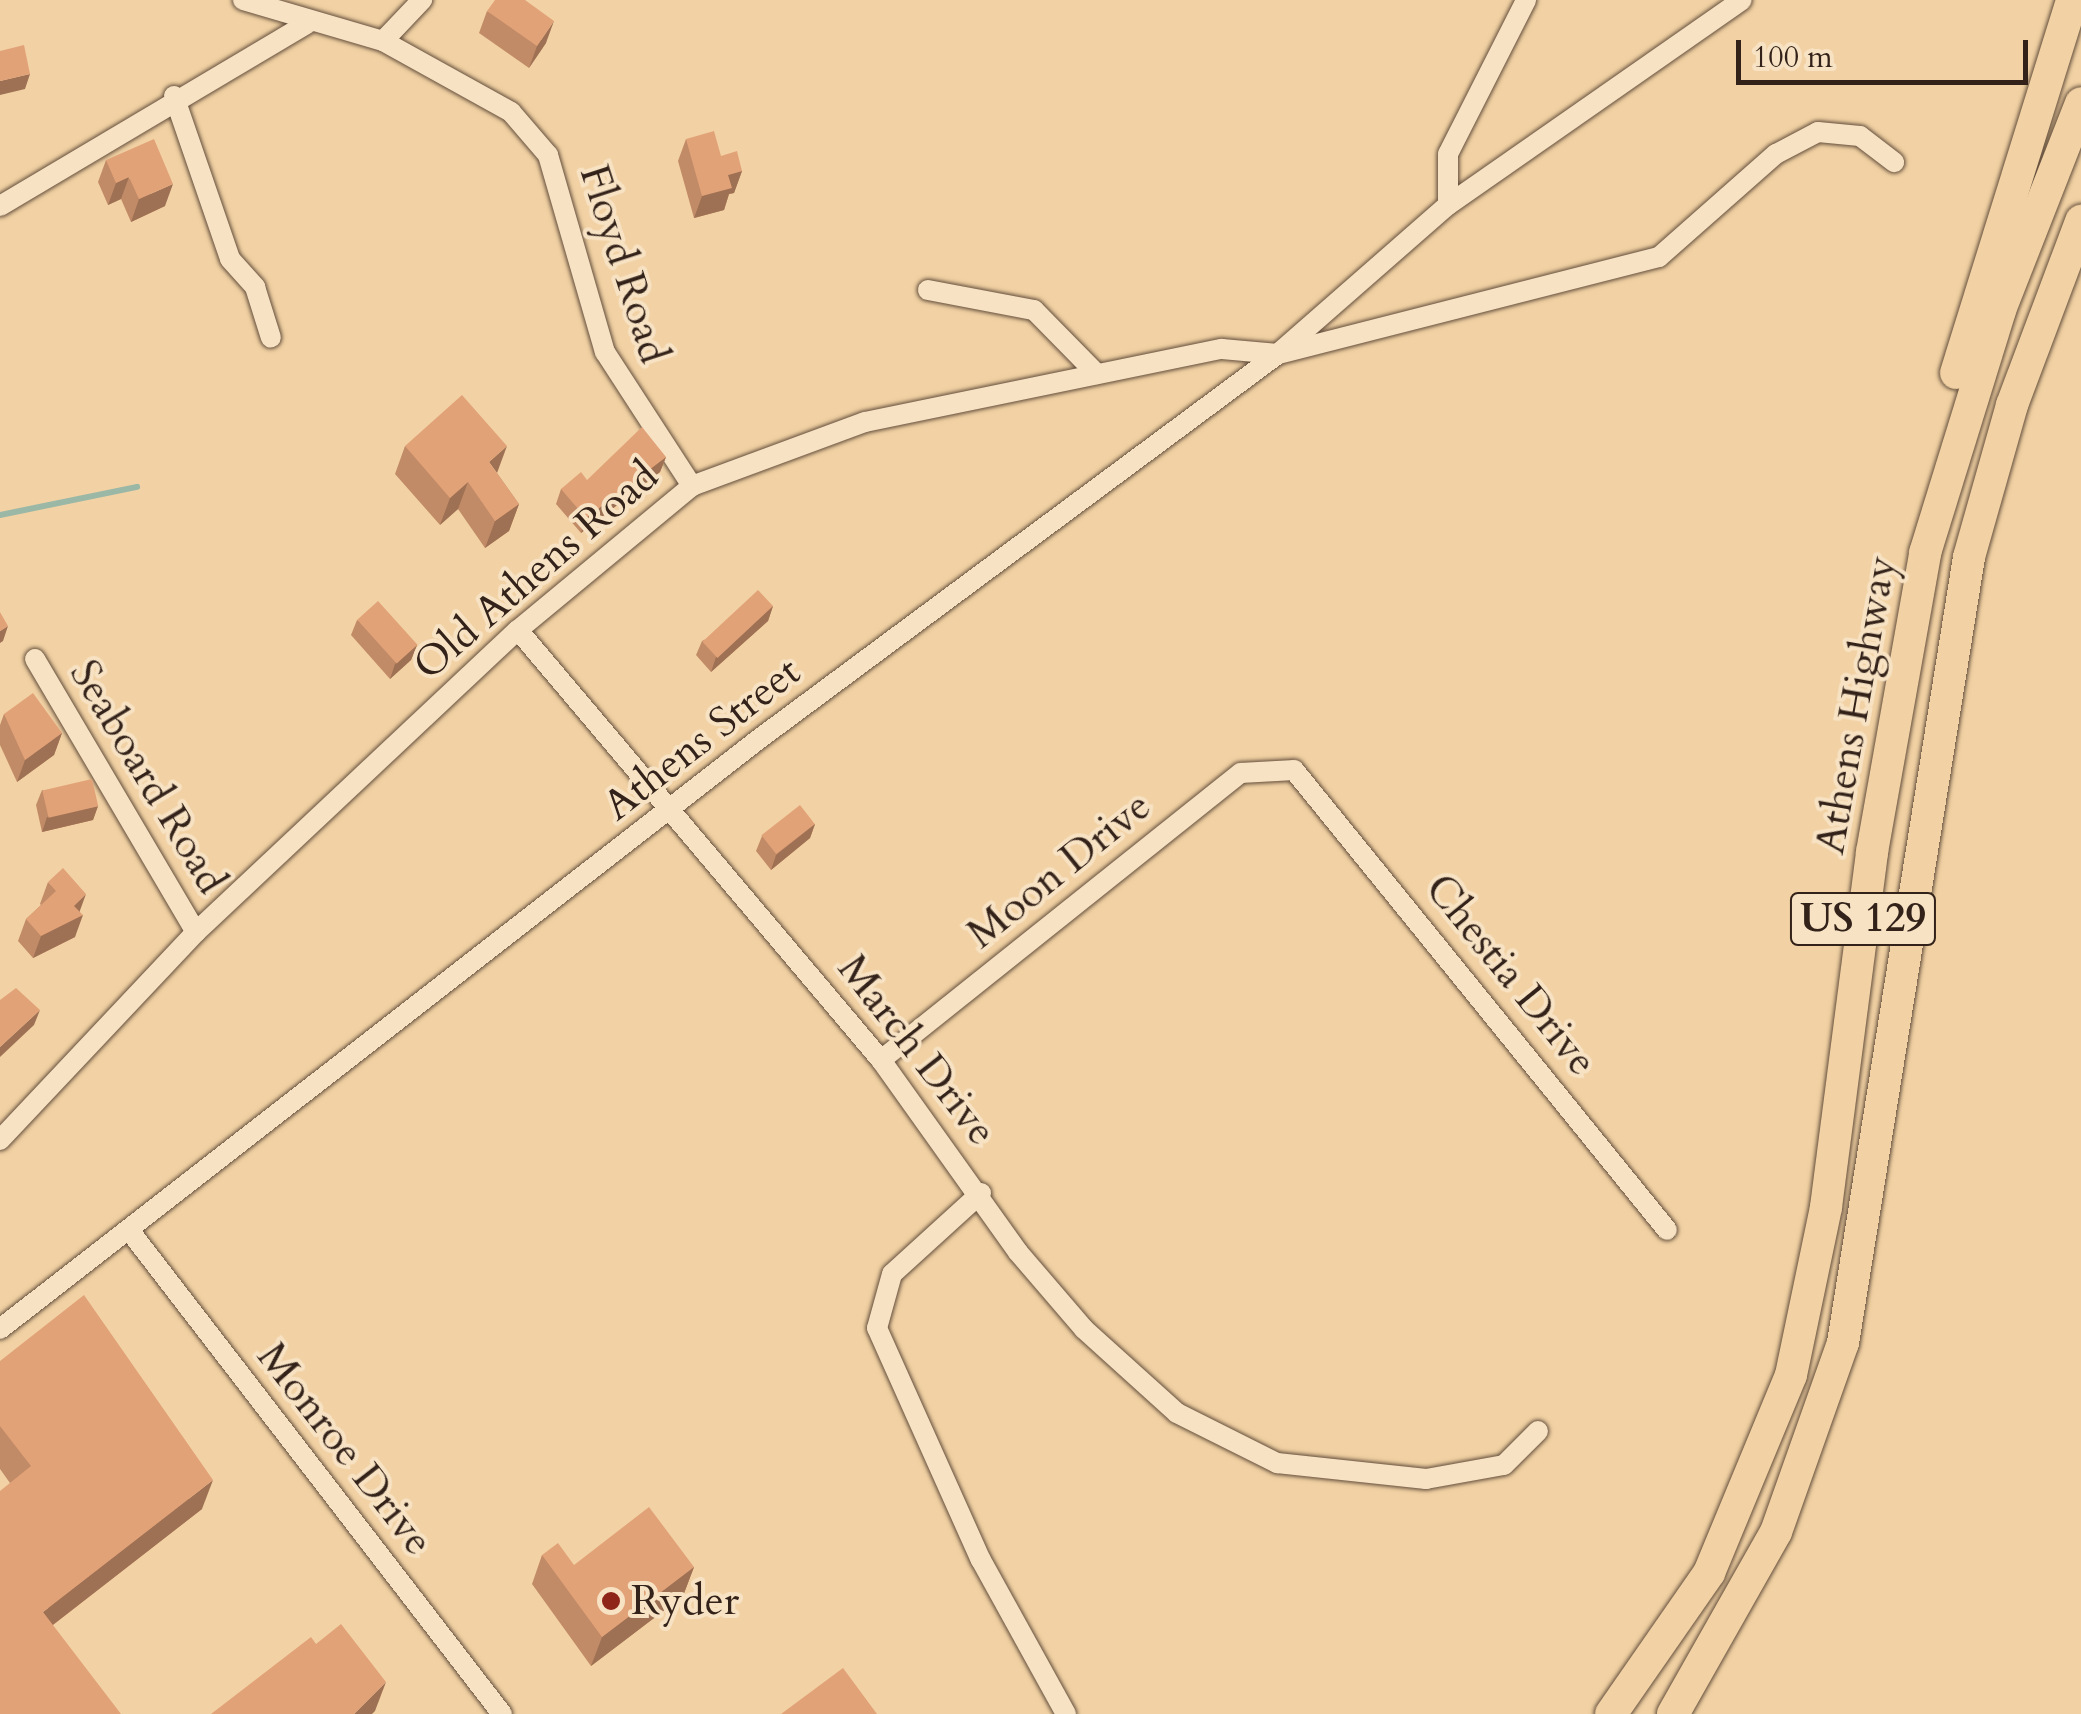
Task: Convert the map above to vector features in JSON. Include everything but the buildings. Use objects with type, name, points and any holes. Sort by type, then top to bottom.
[{"type":"highway","points":[[1925,552],[1927,474],[2072,0]]},
{"type":"highway","name":"Athens Highway","points":[[1612,1714],[1709,1574],[1791,1376],[1818,1256],[1872,852],[1925,552],[2000,310],[2081,103]]},
{"type":"highway","name":"Athens Highway","points":[[1672,1714],[1776,1532],[1844,1343],[1969,556],[2012,405],[2081,221]]},
{"type":"street","name":"Floyd Road","points":[[243,0],[307,24],[382,41],[482,89],[548,155],[605,352],[692,486]]},
{"type":"street","points":[[382,41],[422,0]]},
{"type":"street","points":[[1448,205],[1448,154],[1526,0]]},
{"type":"street","points":[[1278,354],[1448,205],[1742,0]]},
{"type":"street","points":[[0,206],[174,96],[307,24]]},
{"type":"street","points":[[174,96],[230,260],[255,288],[271,338]]},
{"type":"street","name":"Athens Street","points":[[0,1329],[675,807],[1278,354],[1659,257],[1776,154],[1818,132],[1860,136],[1894,162]]},
{"type":"street","points":[[928,290],[1034,310],[1097,374]]},
{"type":"street","name":"Old Athens Road","points":[[2,1135],[196,932],[518,630],[692,486],[864,422],[1222,349],[1278,354]]},
{"type":"street","name":"March Drive","points":[[518,630],[675,807],[881,1060],[981,1193],[892,1274],[876,1328],[980,1560],[1066,1714]]},
{"type":"street","name":"Seaboard Road","points":[[35,659],[196,932]]},
{"type":"street","name":"Moon Drive","points":[[881,1060],[1241,774],[1294,770]]},
{"type":"street","name":"Chestia Drive","points":[[1294,770],[1667,1230]]},
{"type":"street","points":[[981,1193],[1018,1252],[1132,1377],[1177,1413],[1277,1463],[1469,1477],[1504,1465],[1538,1432]]},
{"type":"street","name":"Monroe Drive","points":[[129,1230],[502,1714]]},
{"type":"waterway","points":[[0,515],[137,487]]},
{"type":"place","name":"Ryder","points":[[611,1601]]}]
